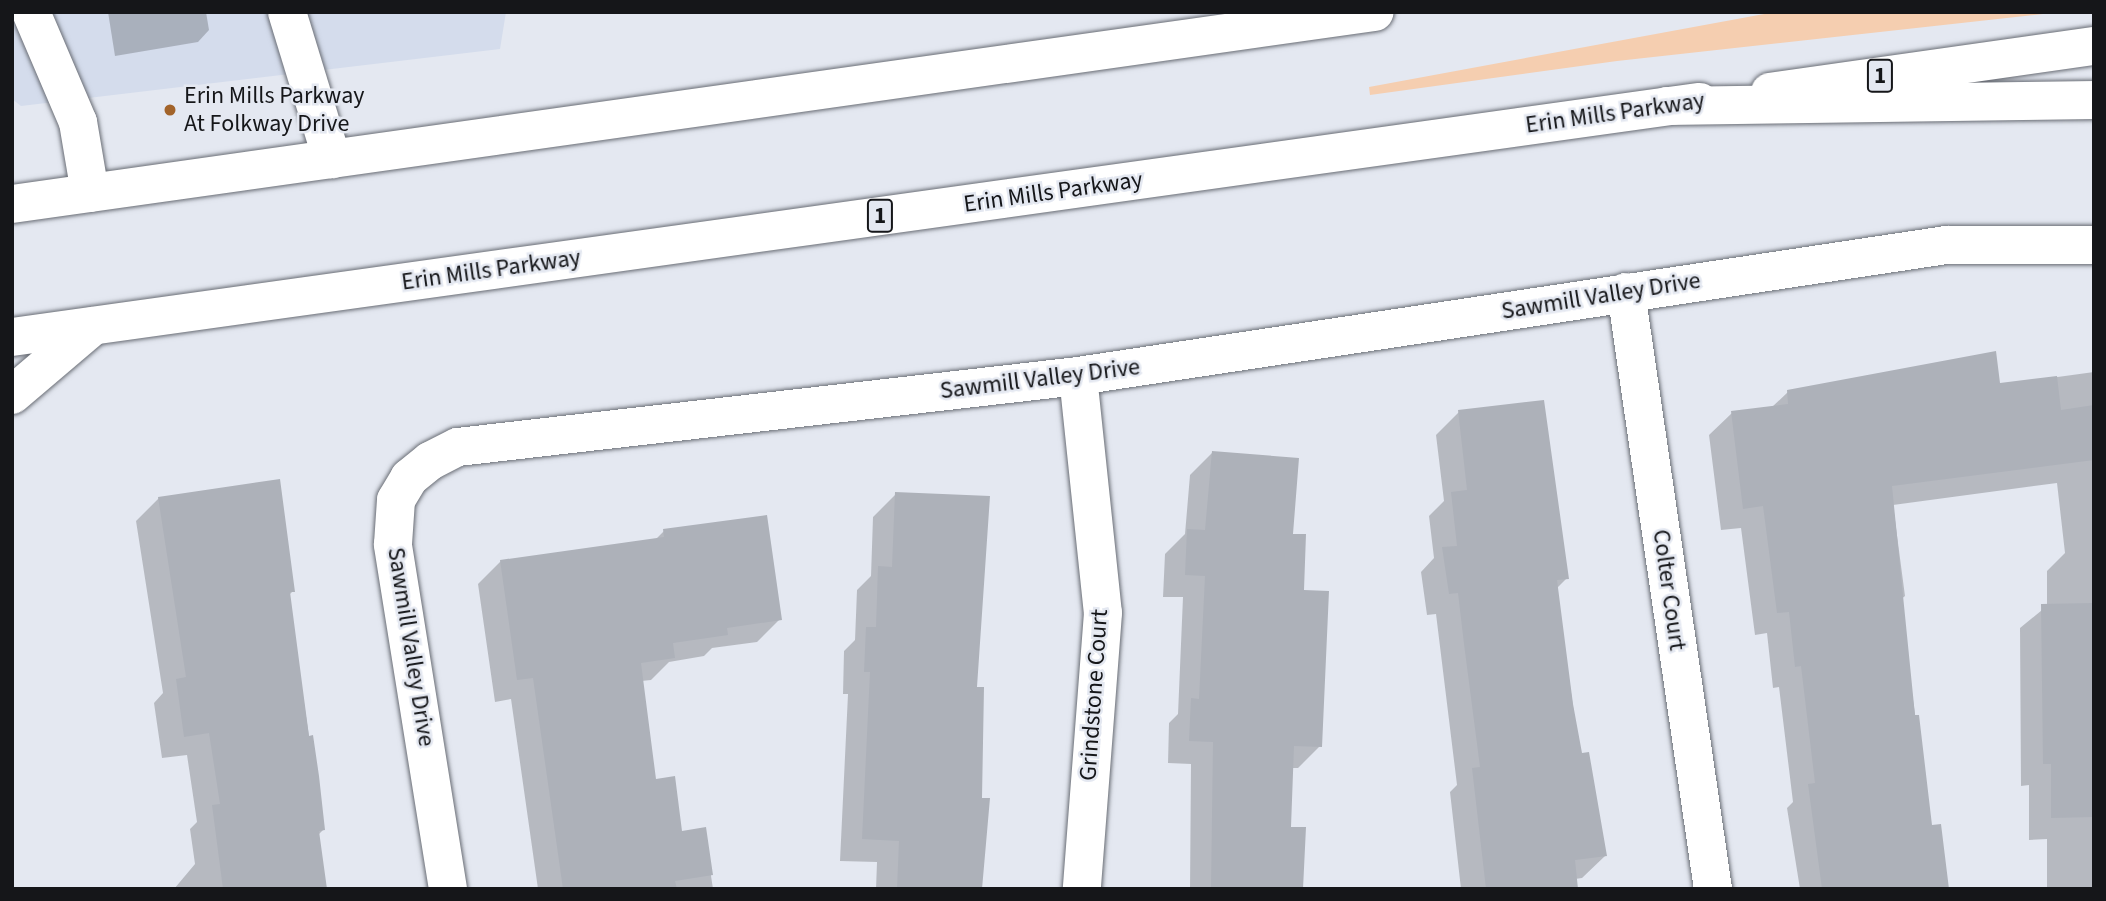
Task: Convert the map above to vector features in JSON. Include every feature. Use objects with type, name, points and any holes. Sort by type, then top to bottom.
[{"type":"main road","points":[[31,12],[78,122],[90,193]]},
{"type":"main road","points":[[287,12],[332,159]]},
{"type":"main road","points":[[19,198],[90,193],[1375,12]]},
{"type":"main road","name":"Erin Mills Parkway","points":[[12,337],[2094,46]]},
{"type":"main road","points":[[1667,106],[2094,100]]},
{"type":"main road","name":"Sawmill Valley Drive","points":[[448,889],[393,544],[396,500],[410,478],[430,460],[458,447],[1078,376],[1946,245],[2094,245]]},
{"type":"main road","name":"Colter Court","points":[[1626,292],[1713,889]]},
{"type":"main road","points":[[12,395],[93,326]]},
{"type":"main road","name":"Grindstone Court","points":[[1078,376],[1103,613],[1082,889]]},
{"type":"shaded area","points":[[12,12],[506,12],[500,49],[21,106],[12,99]]},
{"type":"shaded area","points":[[1775,12],[2061,12],[1617,61],[1370,95],[1369,87]]},
{"type":"building","points":[[1996,351],[2000,383],[2057,376],[2061,410],[2094,405],[2094,460],[1892,486],[1915,715],[1919,715],[1932,825],[1941,824],[1949,889],[1822,889],[1808,784],[1815,783],[1801,666],[1795,667],[1789,612],[1777,613],[1763,506],[1743,509],[1731,411],[1788,404],[1787,390]]},
{"type":"building","points":[[1544,400],[1569,579],[1557,580],[1573,704],[1582,753],[1589,752],[1607,856],[1575,860],[1578,889],[1486,889],[1472,768],[1480,767],[1458,593],[1449,594],[1442,547],[1457,546],[1451,492],[1467,490],[1458,410]]},
{"type":"building","points":[[1212,451],[1299,458],[1293,534],[1306,534],[1304,590],[1329,591],[1322,747],[1294,746],[1291,827],[1306,827],[1303,889],[1211,889],[1213,742],[1189,741],[1191,698],[1199,699],[1205,576],[1185,575],[1187,529],[1205,530]]},
{"type":"building","points":[[280,479],[295,592],[290,592],[309,736],[313,735],[319,776],[325,830],[319,831],[327,889],[223,889],[212,805],[220,804],[209,733],[184,737],[176,679],[186,677],[158,497]]},
{"type":"building","points":[[895,492],[990,496],[977,687],[984,687],[982,798],[990,798],[982,889],[897,889],[899,841],[862,839],[870,672],[864,672],[866,627],[876,627],[878,566],[892,567]]},
{"type":"building","points":[[767,515],[782,620],[727,628],[728,635],[673,643],[675,658],[641,663],[656,779],[675,776],[682,831],[706,827],[713,875],[675,881],[677,889],[563,889],[533,678],[517,680],[500,560],[664,537],[663,529]]},
{"type":"building","points":[[2094,603],[2094,817],[2051,818],[2051,764],[2043,764],[2041,604]]},
{"type":"place","name":"Erin Mills Parkway At Folkway Drive","points":[[170,110]]}]
